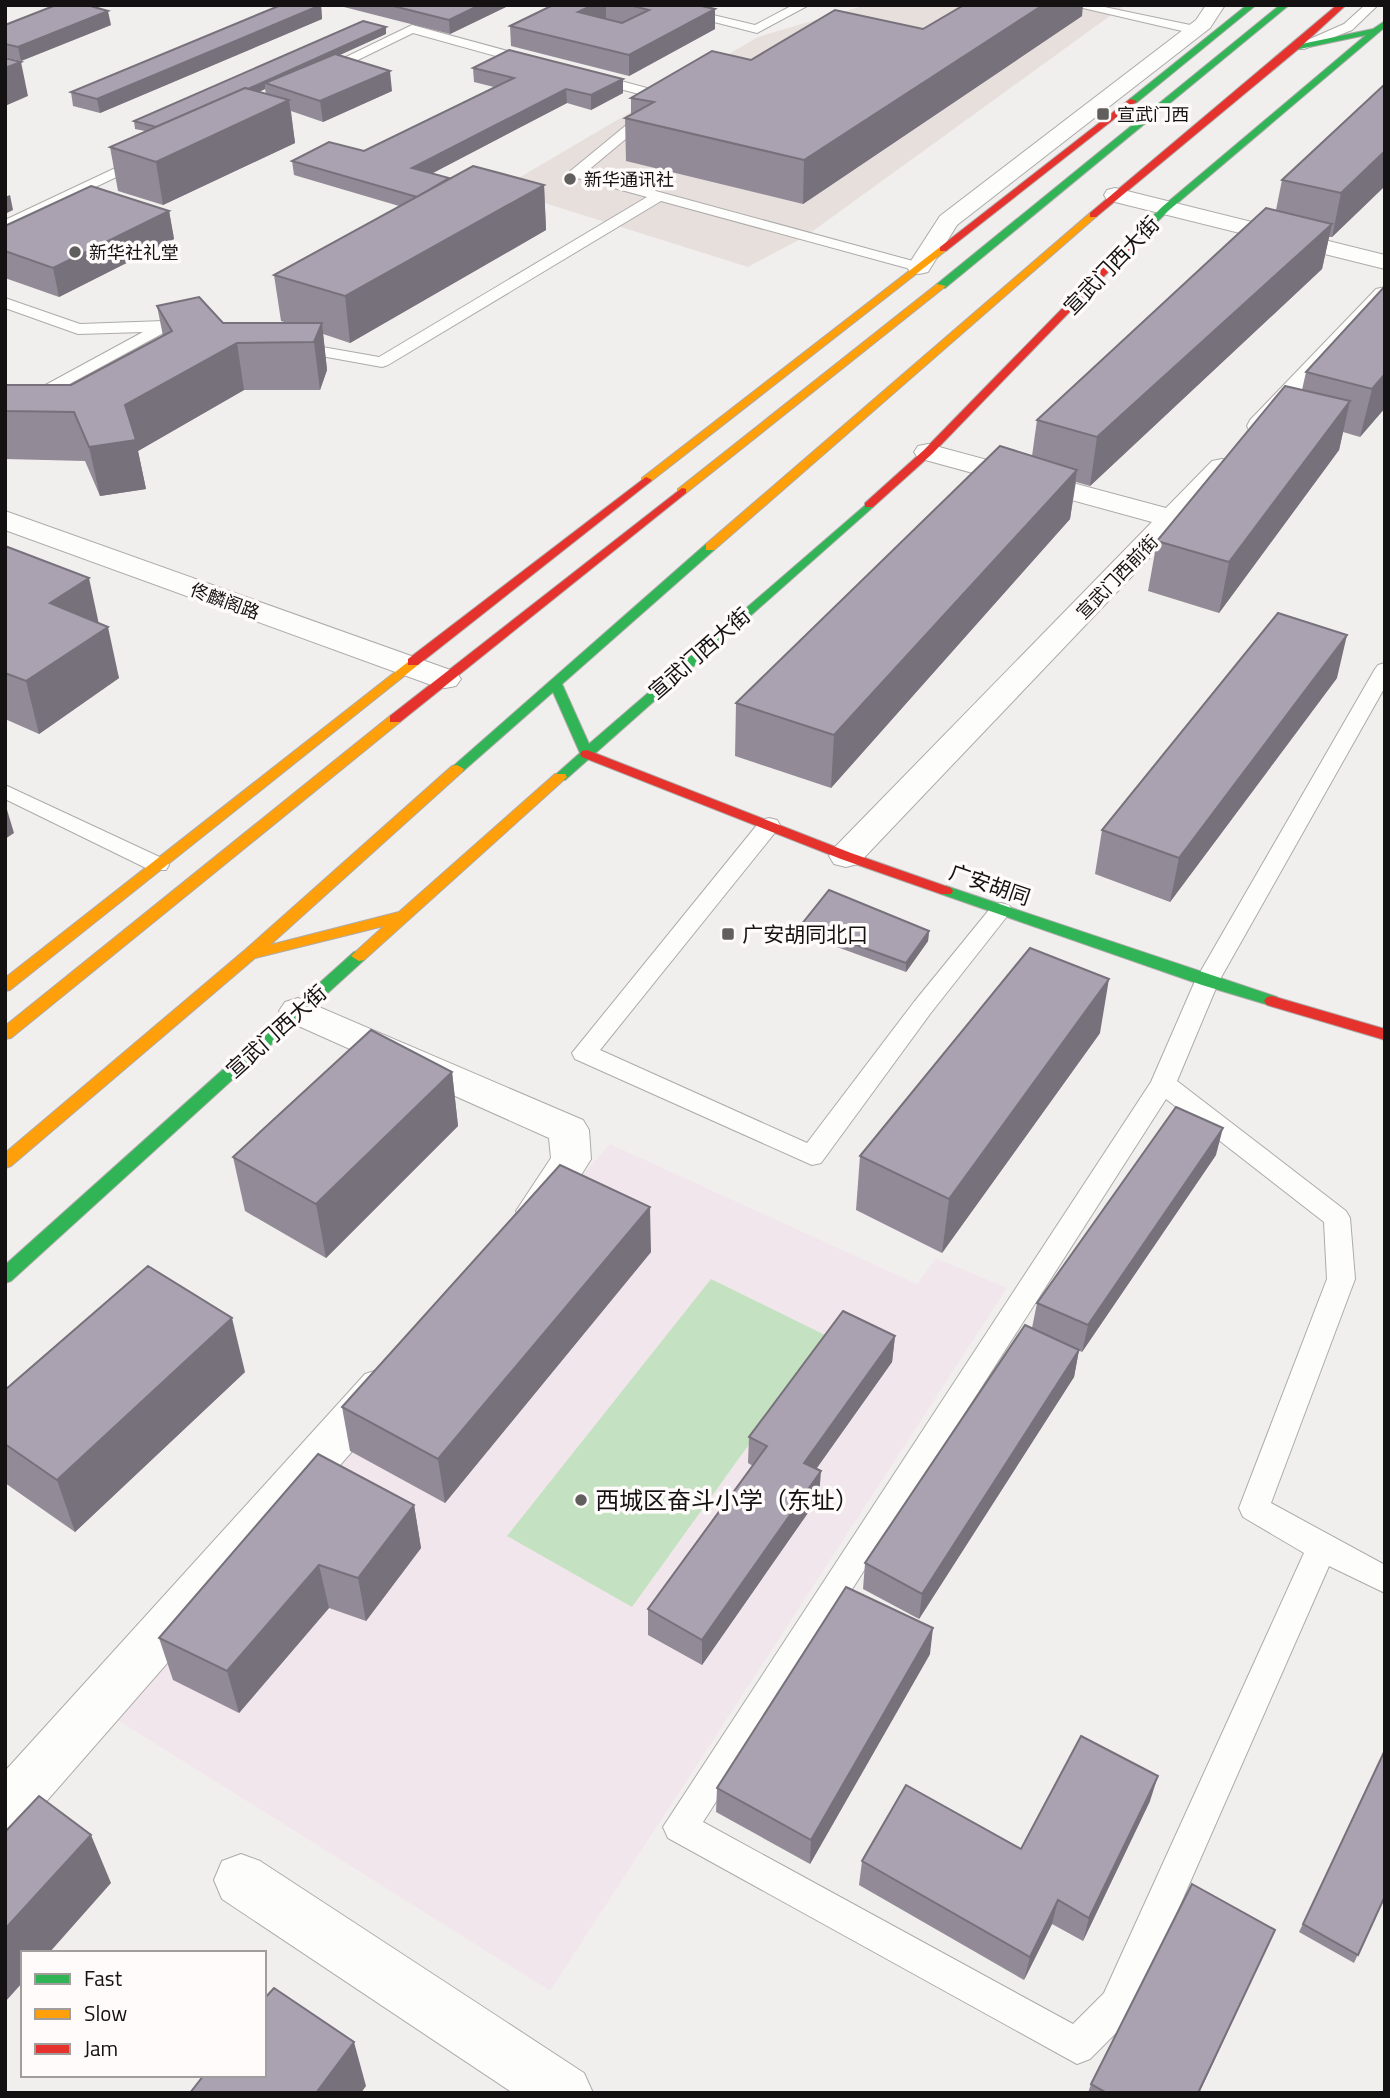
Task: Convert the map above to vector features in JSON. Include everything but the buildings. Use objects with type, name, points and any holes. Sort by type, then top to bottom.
[{"type":"street","points":[[919,267],[948,221],[1203,24],[1216,5]]},
{"type":"street","points":[[5,986],[409,665],[1114,116],[1252,5]]},
{"type":"street","points":[[5,1034],[1285,5]]},
{"type":"street","points":[[5,1162],[250,954],[555,682],[1115,195],[1293,49],[1342,5]]},
{"type":"street","points":[[1293,49],[1379,27]]},
{"type":"street","name":"宣武门西大街","points":[[5,1276],[403,916],[928,452],[1165,209],[1379,27]]},
{"type":"street","points":[[1115,195],[1385,262]]},
{"type":"street","points":[[919,267],[952,275]]},
{"type":"street","name":"宣武门西前街","points":[[846,856],[1173,519],[1385,294]]},
{"type":"street","points":[[928,452],[1173,519]]},
{"type":"street","name":"佟麟阁路","points":[[5,520],[445,679]]},
{"type":"street","points":[[555,682],[587,754]]},
{"type":"street","name":"广安胡同","points":[[587,754],[846,856],[1207,981],[1385,1035]]},
{"type":"street","points":[[250,954],[403,916]]},
{"type":"street","points":[[298,1011],[569,1130],[571,1159],[541,1207],[513,1238]]},
{"type":"street","points":[[5,1809],[403,1362]]},
{"type":"street","points":[[241,1880],[564,2093]]},
{"type":"lane","points":[[654,5],[757,29],[803,5]]},
{"type":"lane","points":[[1076,5],[1195,30]]},
{"type":"lane","points":[[1293,49],[1348,27],[1372,5]]},
{"type":"lane","points":[[301,83],[412,29],[547,66]]},
{"type":"lane","points":[[574,73],[668,99],[575,173],[919,267]]},
{"type":"lane","points":[[5,226],[153,154]]},
{"type":"lane","points":[[273,344],[382,362],[659,196]]},
{"type":"lane","points":[[5,303],[78,329],[164,326],[205,333]]},
{"type":"lane","points":[[5,414],[164,326]]},
{"type":"lane","points":[[1322,1548],[1117,2006],[1077,2046],[680,1826],[1163,1084],[1207,981],[1385,669]]},
{"type":"lane","points":[[5,791],[158,865]]},
{"type":"lane","points":[[769,825],[584,1053],[812,1156],[922,1008],[1001,910]]},
{"type":"lane","points":[[1163,1084],[1337,1218],[1341,1279],[1254,1508],[1322,1548],[1385,1580]]},
{"type":"shaded area","points":[[866,5],[1125,5],[806,236],[748,267],[500,189],[758,37]]},
{"type":"shaded area","name":"西城区奋斗小学（东址）","points":[[610,1144],[917,1284],[936,1258],[1007,1288],[550,1991],[103,1711]]},
{"type":"green space","points":[[711,1279],[827,1336],[632,1607],[507,1536]]},
{"type":"traffic: fast","points":[[1133,101],[1252,5]]},
{"type":"traffic: fast","points":[[941,286],[1285,5]]},
{"type":"traffic: fast","points":[[1138,236],[1165,209],[1385,23]]},
{"type":"traffic: fast","points":[[1295,48],[1374,31]]},
{"type":"traffic: fast","points":[[560,777],[869,505]]},
{"type":"traffic: fast","points":[[457,769],[710,547]]},
{"type":"traffic: fast","points":[[555,682],[587,754]]},
{"type":"traffic: fast","points":[[946,891],[1272,1001]]},
{"type":"traffic: fast","points":[[5,1276],[359,956]]},
{"type":"traffic: slow","points":[[710,547],[1093,215]]},
{"type":"traffic: slow","points":[[646,480],[943,249]]},
{"type":"traffic: slow","points":[[682,491],[941,286]]},
{"type":"traffic: slow","points":[[5,986],[413,662]]},
{"type":"traffic: slow","points":[[5,1034],[395,719]]},
{"type":"traffic: slow","points":[[5,1162],[250,954],[457,769]]},
{"type":"traffic: slow","points":[[359,956],[560,777]]},
{"type":"traffic: slow","points":[[256,953],[403,916]]},
{"type":"traffic: jam","points":[[1093,215],[1342,5]]},
{"type":"traffic: jam","points":[[943,249],[1133,101]]},
{"type":"traffic: jam","points":[[869,505],[928,452],[1138,236]]},
{"type":"traffic: jam","points":[[413,662],[646,480]]},
{"type":"traffic: jam","points":[[395,719],[682,491]]},
{"type":"traffic: jam","points":[[587,754],[846,856],[946,891]]},
{"type":"traffic: jam","points":[[1272,1001],[1385,1035]]},
{"type":"place","name":"宣武门西","points":[[1103,114]]},
{"type":"place","name":"新华通讯社","points":[[570,179]]},
{"type":"place","name":"新华社礼堂","points":[[75,252]]},
{"type":"place","name":"广安胡同北口","points":[[728,934]]},
{"type":"place","name":"西城区奋斗小学（东址）","points":[[581,1500]]}]
